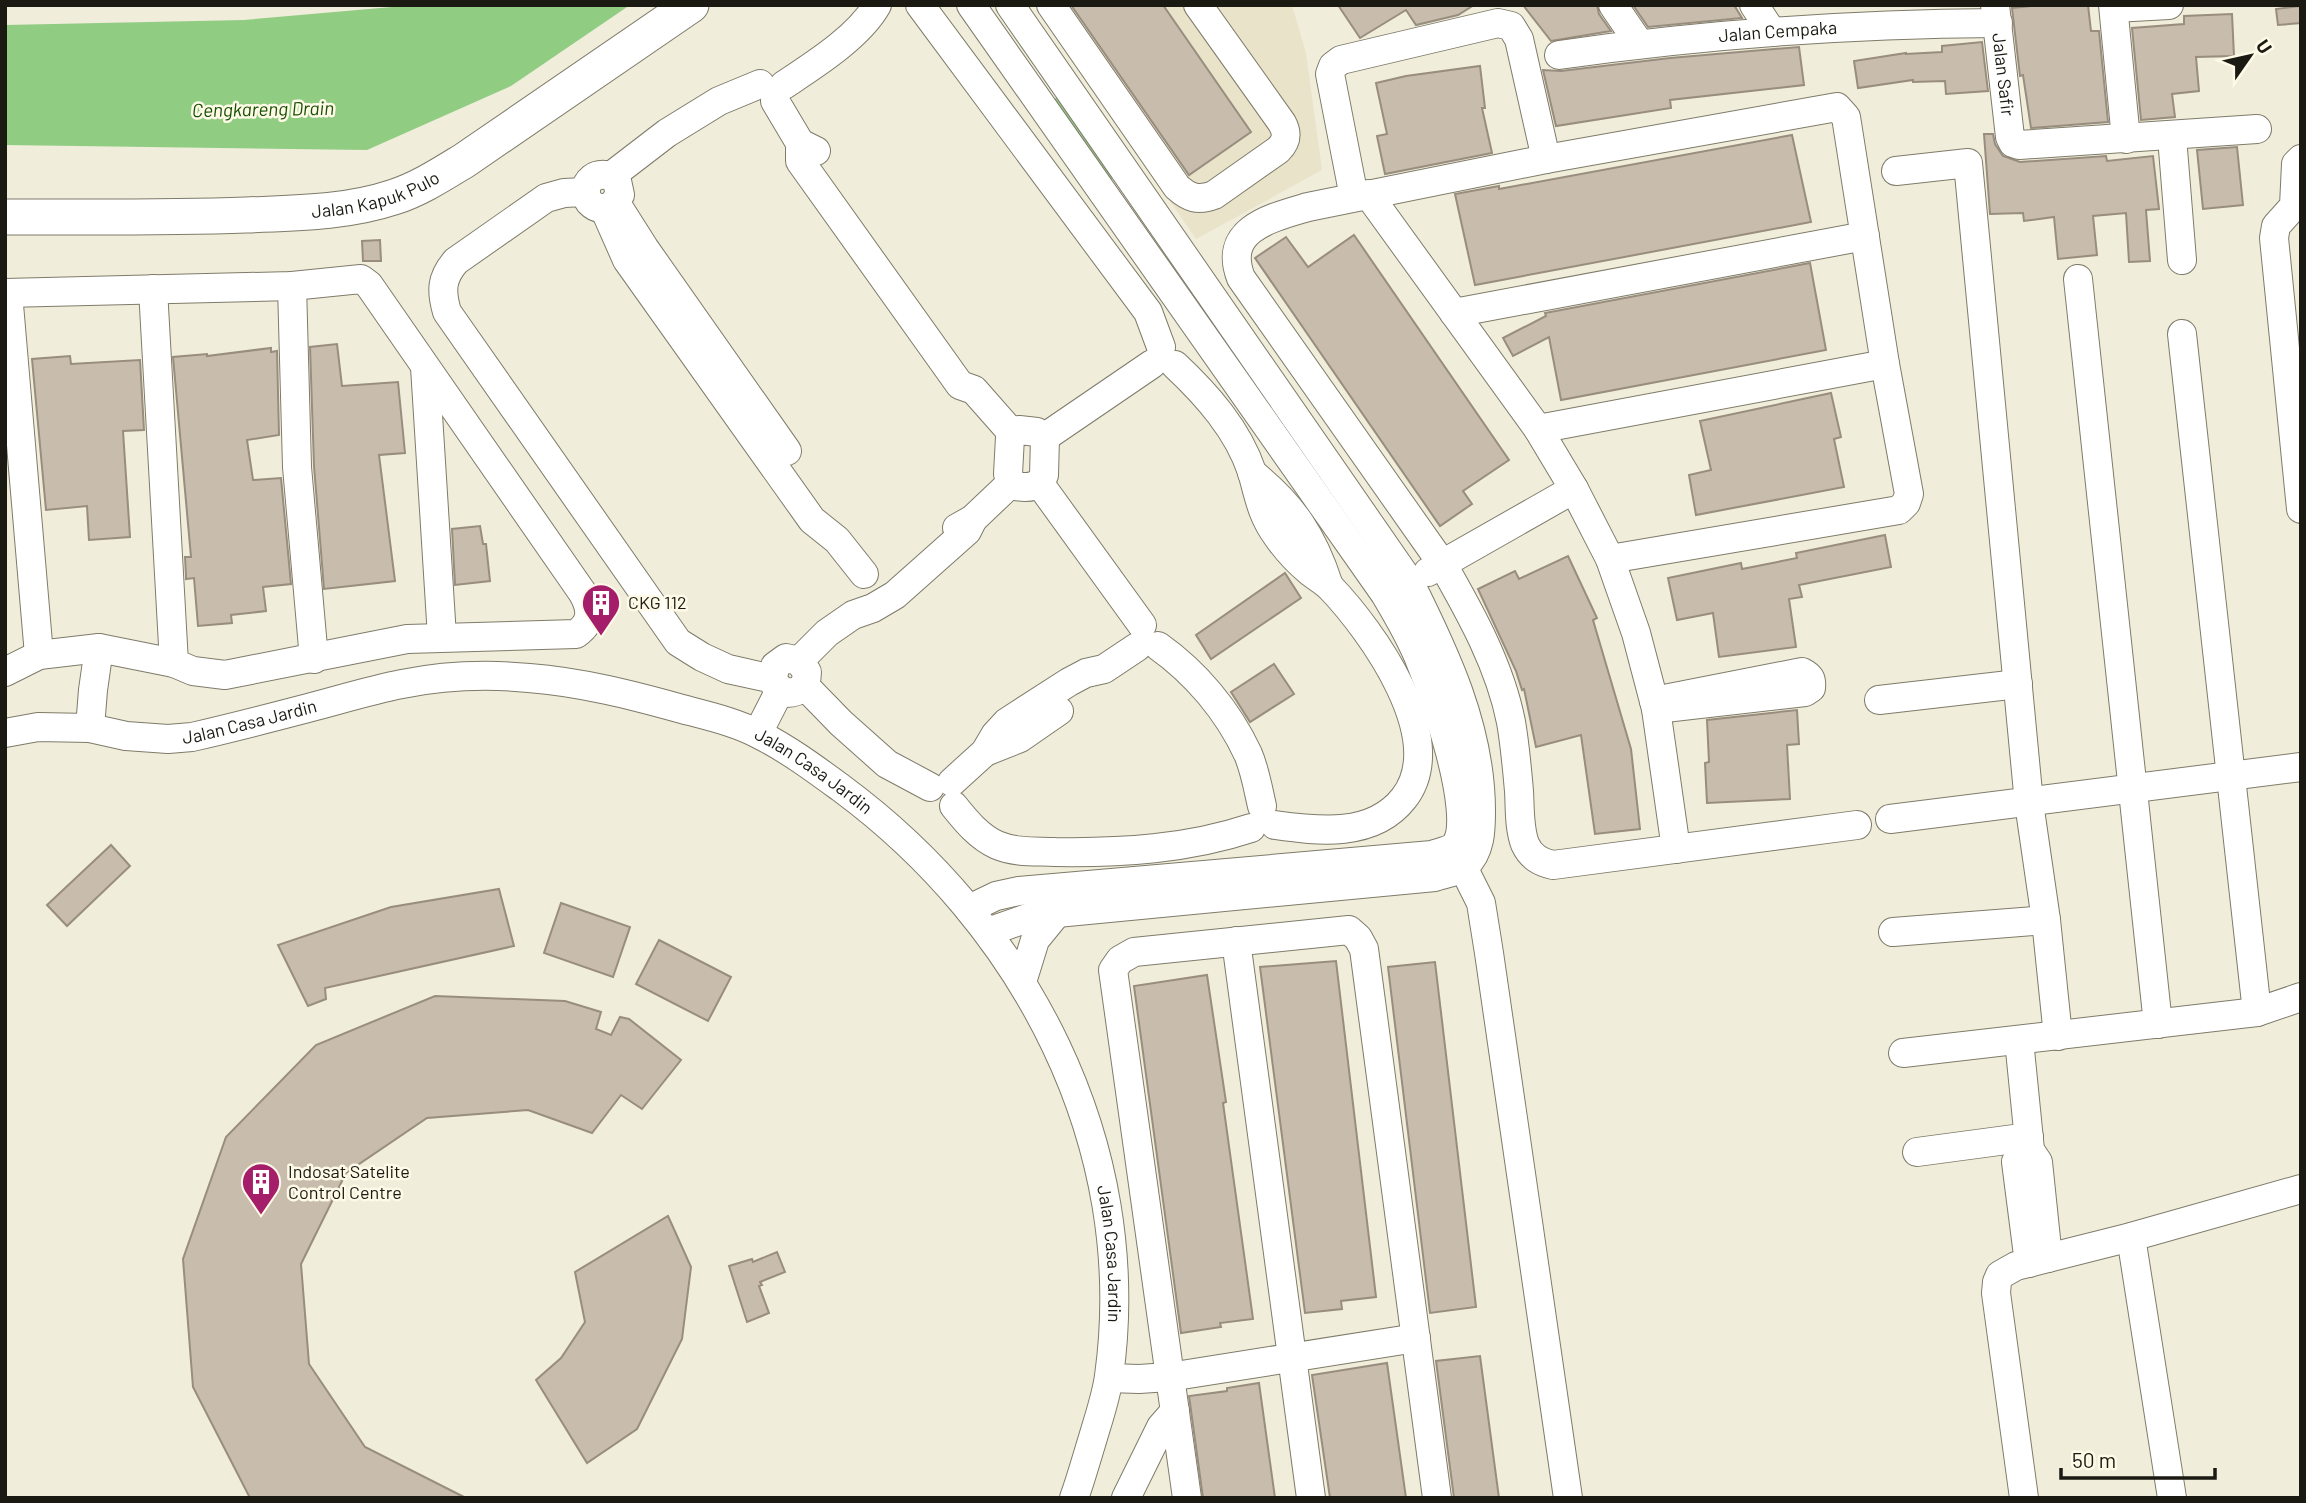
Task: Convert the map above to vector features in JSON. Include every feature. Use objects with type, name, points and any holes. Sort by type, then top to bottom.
[{"type":"main road","name":"Jalan Kapuk Pulo","points":[[5,217],[176,218],[279,214],[362,206],[395,197],[465,160],[691,5]]},
{"type":"street","points":[[773,89],[789,65],[816,40],[865,5]]},
{"type":"street","points":[[877,5],[844,41],[773,89],[719,101],[667,133],[607,193],[564,193],[545,198],[456,261],[447,271],[443,282],[447,312],[678,642],[728,669],[789,679],[887,764],[945,792],[969,824],[994,844],[1019,850],[1084,852],[1140,849],[1192,844],[1262,820],[1316,831],[1334,831],[1378,818],[1396,808],[1414,782],[1418,767],[1415,731],[1396,680],[1367,631],[1329,586],[1309,571],[1276,535],[1258,498],[1244,453],[1222,416],[1194,383],[1163,359],[1148,312],[920,5]]},
{"type":"street","points":[[971,5],[1031,92],[1440,643],[1462,699],[1481,789],[1481,835],[1475,851],[1459,857],[1435,877],[1057,913],[1020,919],[988,933]]},
{"type":"street","points":[[1010,5],[1397,588]]},
{"type":"street","points":[[1051,5],[1177,187],[1194,199],[1205,199],[1278,150],[1285,144],[1286,137],[1282,123],[1198,5]]},
{"type":"street","points":[[1613,5],[1639,43]]},
{"type":"street","points":[[1754,5],[1772,32]]},
{"type":"street","points":[[2169,5],[2113,6],[2126,139],[2257,129]]},
{"type":"street","name":"Jalan Cempaka","points":[[1559,55],[1639,43],[1772,32],[1899,15],[1996,14]]},
{"type":"street","name":"Jalan Safir","points":[[1996,14],[2013,143],[2019,145],[2126,139]]},
{"type":"street","points":[[1546,159],[1519,39],[1511,26],[1498,23],[1340,60],[1333,66],[1330,75],[1361,195],[1454,313],[1538,429],[1574,489],[1610,559],[1636,633],[1655,705],[1676,849]]},
{"type":"street","points":[[1031,92],[1085,54]]},
{"type":"street","points":[[773,89],[800,143],[816,152],[963,356],[972,372],[974,390],[1012,433]]},
{"type":"street","points":[[1610,559],[1903,507],[1909,494],[1885,364],[1846,117],[1837,107],[1546,159],[1308,207],[1251,230],[1236,252],[1236,264],[1241,278],[1444,565],[1481,636],[1503,694],[1514,745],[1522,832],[1533,857],[1553,865],[1857,825]]},
{"type":"street","points":[[2172,137],[2182,260]]},
{"type":"street","points":[[2301,159],[2296,164],[2294,206],[2276,226],[2274,238],[2301,509]]},
{"type":"street","points":[[1896,171],[1968,163],[2029,803],[2046,920],[2058,1036]]},
{"type":"street","points":[[607,193],[829,510],[837,540],[864,574]]},
{"type":"street","points":[[1454,313],[1865,236]]},
{"type":"street","points":[[5,672],[39,655],[99,648],[225,676],[407,639],[576,634],[585,628],[590,617],[589,605],[582,592],[369,285],[361,279],[292,286],[6,293],[39,655]]},
{"type":"street","points":[[2078,279],[2158,1024]]},
{"type":"street","points":[[292,286],[297,467],[314,659]]},
{"type":"street","points":[[153,289],[174,663]]},
{"type":"street","points":[[2182,334],[2257,1012]]},
{"type":"street","points":[[1045,437],[1163,359]]},
{"type":"street","points":[[1538,429],[1885,364]]},
{"type":"street","points":[[424,365],[442,637]]},
{"type":"street","points":[[1012,433],[1019,430],[1037,432],[1045,437]]},
{"type":"street","points":[[1011,484],[1008,474],[1012,433]]},
{"type":"street","points":[[1040,484],[1044,475],[1045,437]]},
{"type":"street","points":[[864,574],[894,572],[906,568],[961,525],[973,519],[1011,484]]},
{"type":"street","points":[[1011,484],[1020,487],[1040,484]]},
{"type":"street","points":[[1040,484],[1146,639],[1180,661],[1194,675],[1235,730],[1248,755],[1262,820]]},
{"type":"street","points":[[1397,588],[1444,565],[1574,489]]},
{"type":"street","points":[[758,733],[789,679],[827,633],[853,615],[884,603],[906,587],[967,531],[973,519]]},
{"type":"street","points":[[853,615],[864,574]]},
{"type":"street","points":[[945,792],[985,752],[1020,738],[1040,724],[1087,690],[1104,669],[1146,639]]},
{"type":"street","points":[[90,729],[99,648]]},
{"type":"street","name":"Jalan Casa Jardin","points":[[5,733],[38,727],[90,729],[126,736],[168,739],[192,737],[404,684],[466,678],[527,677],[593,686],[712,717],[758,733],[791,753],[877,815],[919,853],[969,909],[1022,982],[1057,1046],[1075,1090],[1107,1204],[1114,1257],[1114,1305],[1109,1378],[1074,1498]]},
{"type":"street","points":[[1879,700],[2018,684]]},
{"type":"street","points":[[1890,819],[2301,767]]},
{"type":"street","points":[[969,909],[996,896],[1019,891],[1432,855],[1459,857]]},
{"type":"street","points":[[1459,857],[1481,903],[1568,1498]]},
{"type":"street","points":[[1022,982],[1035,940],[1057,913]]},
{"type":"street","points":[[1894,932],[2046,920]]},
{"type":"street","points":[[1187,1498],[1113,970],[1120,960],[1134,952],[1349,930],[1359,938],[1364,949],[1437,1498]]},
{"type":"street","points":[[1236,941],[1311,1498]]},
{"type":"street","points":[[1903,1053],[2257,1012],[2301,997]]},
{"type":"street","points":[[2019,1040],[2030,1143],[2038,1162],[2039,1260]]},
{"type":"street","points":[[1917,1152],[2030,1143]]},
{"type":"street","points":[[2024,1498],[1996,1293],[2000,1275],[2007,1270],[2039,1260],[2301,1189]]},
{"type":"street","points":[[2131,1237],[2172,1498]]},
{"type":"street","points":[[1109,1378],[1139,1380],[1169,1377],[1416,1338]]},
{"type":"street","points":[[1126,1498],[1161,1427],[1175,1411]]},
{"type":"shaded area","points":[[1035,5],[1292,5],[1306,53],[1322,170],[1196,239]]},
{"type":"water","name":"Cengkareng Drain","points":[[415,5],[630,5],[511,86],[367,150],[5,145],[5,25],[244,20]]},
{"type":"building","points":[[1071,5],[1163,5],[1251,132],[1189,175]]},
{"type":"building","points":[[1338,5],[1474,5],[1458,15],[1416,25],[1406,10],[1360,38]]},
{"type":"building","points":[[1523,5],[1597,5],[1599,14],[1611,31],[1551,41]]},
{"type":"building","points":[[1633,5],[1734,5],[1742,18],[1648,27]]},
{"type":"building","points":[[2088,5],[2091,31],[2099,31],[2108,122],[2031,128],[2023,75],[2020,76],[2012,8]]},
{"type":"building","points":[[2301,6],[2301,23],[2278,25],[2276,9]]},
{"type":"building","points":[[2232,14],[2234,56],[2196,57],[2199,91],[2172,94],[2175,117],[2141,120],[2132,28],[2184,24],[2184,16]]},
{"type":"building","points":[[1982,42],[1988,91],[1946,94],[1945,81],[1913,80],[1858,88],[1854,61],[1906,53],[1942,52],[1942,46]]},
{"type":"building","points":[[1799,47],[1804,85],[1670,100],[1671,108],[1556,126],[1543,70],[1561,71]]},
{"type":"building","points":[[1480,66],[1485,108],[1482,108],[1492,153],[1385,174],[1377,136],[1387,134],[1376,83]]},
{"type":"building","points":[[1984,134],[1993,134],[1995,144],[2003,156],[2020,162],[2106,156],[2107,161],[2153,156],[2159,209],[2146,210],[2150,261],[2129,262],[2126,213],[2093,216],[2097,255],[2058,259],[2054,217],[2024,221],[2023,213],[1990,214]]},
{"type":"building","points":[[1792,135],[1811,222],[1475,285],[1455,194],[1499,186],[1499,189]]},
{"type":"building","points":[[2237,147],[2243,205],[2203,209],[2197,150]]},
{"type":"building","points":[[1354,235],[1509,460],[1463,491],[1472,504],[1440,526],[1255,258],[1286,237],[1308,267]]},
{"type":"building","points":[[380,240],[381,261],[363,261],[362,241]]},
{"type":"building","points":[[1810,263],[1826,350],[1561,400],[1549,337],[1513,356],[1503,338],[1546,316],[1545,313]]},
{"type":"building","points":[[337,344],[342,386],[398,382],[405,453],[379,455],[395,581],[324,589],[314,466],[310,347]]},
{"type":"building","points":[[271,348],[271,352],[277,351],[279,435],[247,440],[253,480],[281,478],[291,584],[263,587],[266,611],[231,615],[232,623],[198,626],[194,578],[186,579],[185,557],[191,557],[173,357],[207,356]]},
{"type":"building","points":[[70,356],[71,364],[140,360],[144,430],[123,431],[130,537],[89,540],[87,506],[46,510],[32,359]]},
{"type":"building","points":[[1831,393],[1841,437],[1834,439],[1844,487],[1696,515],[1689,475],[1711,470],[1700,421]]},
{"type":"building","points":[[480,526],[483,544],[486,544],[490,581],[455,585],[452,529]]},
{"type":"building","points":[[1885,535],[1891,567],[1799,585],[1802,597],[1789,599],[1796,647],[1719,657],[1713,613],[1677,620],[1668,578],[1741,563],[1742,569],[1797,558],[1796,553]]},
{"type":"building","points":[[1568,556],[1597,618],[1593,620],[1631,749],[1640,829],[1595,834],[1581,735],[1536,747],[1524,689],[1522,690],[1478,589],[1515,571],[1519,579]]},
{"type":"building","points":[[1285,573],[1301,598],[1211,659],[1196,635]]},
{"type":"building","points":[[1274,664],[1294,694],[1250,722],[1231,692]]},
{"type":"building","points":[[1797,710],[1799,744],[1787,745],[1790,799],[1707,803],[1707,720]]},
{"type":"building","points":[[111,845],[130,866],[67,926],[47,905]]},
{"type":"building","points":[[499,889],[514,946],[325,988],[326,999],[308,1006],[278,945],[391,907]]},
{"type":"building","points":[[561,903],[630,927],[613,977],[544,953]]},
{"type":"building","points":[[659,940],[731,977],[708,1021],[636,984]]},
{"type":"building","points":[[1336,961],[1376,1297],[1341,1301],[1342,1309],[1305,1313],[1260,967]]},
{"type":"building","points":[[1435,962],[1476,1307],[1430,1313],[1388,967]]},
{"type":"building","points":[[1207,975],[1253,1319],[1220,1323],[1221,1327],[1181,1333],[1134,986]]},
{"type":"building","name":"Indosat Satelite Control Centre","points":[[435,996],[565,1001],[601,1012],[596,1029],[611,1035],[620,1017],[629,1019],[681,1060],[642,1109],[621,1095],[592,1133],[528,1110],[427,1118],[346,1173],[301,1264],[309,1364],[365,1447],[466,1498],[250,1498],[193,1387],[183,1259],[226,1137],[316,1045]]},
{"type":"building","points":[[668,1216],[691,1267],[682,1339],[637,1429],[587,1463],[536,1380],[561,1358],[585,1322],[575,1272]]},
{"type":"building","points":[[777,1252],[785,1272],[760,1282],[762,1285],[759,1286],[769,1313],[747,1322],[729,1266],[752,1259],[753,1262]]},
{"type":"building","points":[[1480,1356],[1499,1498],[1454,1498],[1436,1361]]},
{"type":"building","points":[[1387,1363],[1406,1498],[1330,1498],[1312,1375]]},
{"type":"building","points":[[1259,1383],[1275,1498],[1203,1498],[1189,1396]]},
{"type":"waterway","points":[[1058,100],[1109,178]]},
{"type":"place","name":"CKG 112","points":[[601,637]]},
{"type":"place","name":"Indosat Satelite Control Centre","points":[[261,1216]]}]
